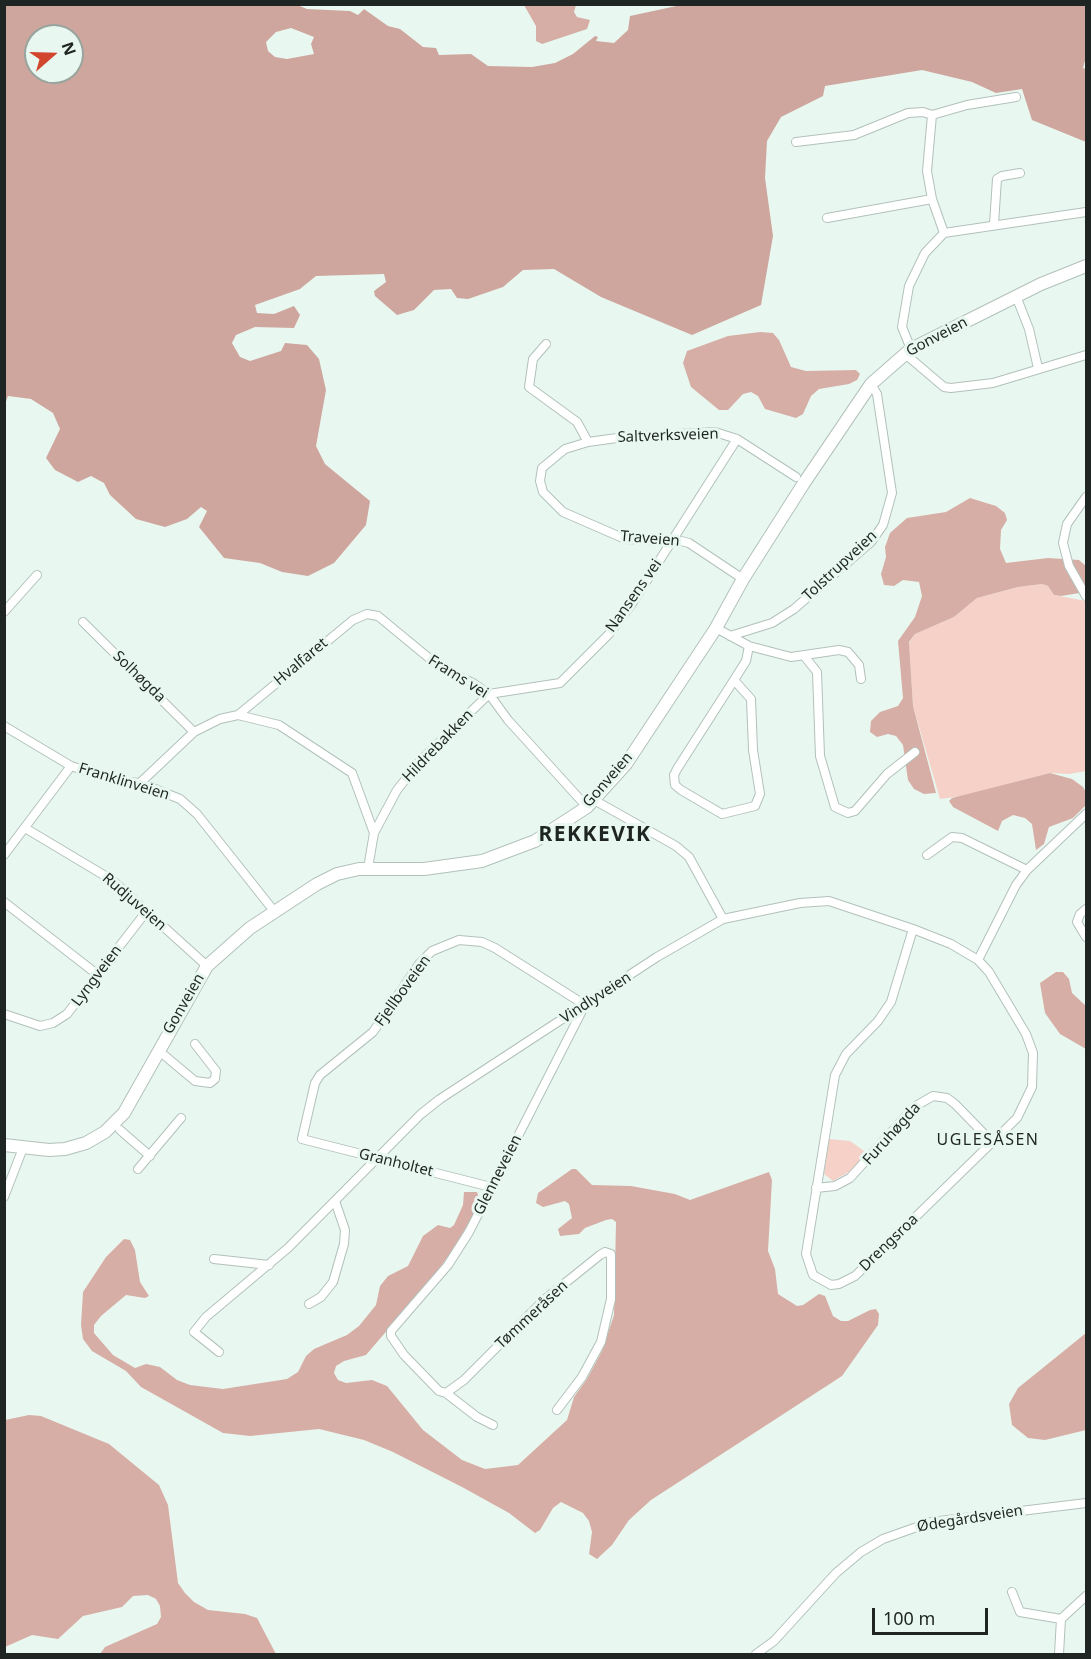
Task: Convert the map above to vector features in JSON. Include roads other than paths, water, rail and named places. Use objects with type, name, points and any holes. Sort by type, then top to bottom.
[{"type":"street","points":[[796,142],[854,135],[908,113],[923,112],[932,115],[967,105],[1016,98]]},
{"type":"street","points":[[932,115],[927,171],[932,199],[944,233]]},
{"type":"street","points":[[994,224],[997,179],[1020,173]]},
{"type":"street","points":[[827,218],[932,199]]},
{"type":"street","points":[[1086,212],[1028,223],[994,224],[944,233],[925,253],[909,286],[902,327],[907,351],[944,387],[981,386],[1086,355]]},
{"type":"street","name":"Gonveien","points":[[4,1145],[65,1149],[86,1143],[105,1132],[124,1113],[207,966],[274,911],[329,877],[368,868],[424,869],[482,861],[535,841],[590,804],[626,764],[716,628],[743,579],[851,410],[871,384],[907,351],[1016,296],[1086,266]]},
{"type":"street","points":[[1016,296],[1029,329],[1038,368]]},
{"type":"street","points":[[546,344],[533,359],[529,387],[577,422],[588,442]]},
{"type":"street","name":"Tolstrupveien","points":[[730,636],[772,623],[794,609],[871,542],[883,525],[892,493],[877,394],[871,384]]},
{"type":"street","name":"Saltverksveien","points":[[540,473],[545,464],[565,449],[588,442],[715,432],[737,439],[796,477]]},
{"type":"street","name":"Nansens vei","points":[[489,694],[560,683],[609,634],[631,605],[737,439]]},
{"type":"street","name":"Traveien","points":[[540,473],[543,492],[562,512],[625,539],[689,543],[743,579]]},
{"type":"street","points":[[1086,497],[1067,524],[1063,543],[1069,566],[1086,596]]},
{"type":"street","points":[[4,612],[37,575]]},
{"type":"street","name":"Frams vei","points":[[367,614],[378,616],[441,668],[473,682],[489,694],[508,720],[590,804]]},
{"type":"street","name":"Hvalfaret","points":[[238,715],[337,632],[367,614]]},
{"type":"street","name":"Solhøgda","points":[[83,622],[194,732]]},
{"type":"street","points":[[716,628],[749,646],[791,657],[805,657],[839,650],[848,652],[859,666],[861,679]]},
{"type":"street","points":[[734,680],[751,699],[753,750],[760,795],[754,806],[722,814],[681,790],[675,785],[674,775],[734,680],[746,661],[749,646]]},
{"type":"street","points":[[805,657],[816,672],[820,756],[835,807],[848,813],[855,811],[887,774],[915,752]]},
{"type":"street","name":"Hildrebakken","points":[[368,868],[375,833],[397,790],[420,761],[489,694]]},
{"type":"street","points":[[140,783],[194,732],[220,719],[238,715],[279,725],[352,773],[375,833]]},
{"type":"street","name":"Franklinveien","points":[[4,726],[71,766],[116,781],[140,783],[171,794],[189,806],[274,911]]},
{"type":"street","points":[[4,855],[71,766]]},
{"type":"street","points":[[590,804],[676,846],[689,857],[723,919]]},
{"type":"street","points":[[978,960],[1016,885],[1027,870],[1086,813]]},
{"type":"street","name":"Rudjuveien","points":[[25,828],[112,880],[207,966]]},
{"type":"street","points":[[927,855],[952,837],[962,838],[1027,870]]},
{"type":"street","name":"Drengsroa","points":[[723,919],[800,903],[829,901],[913,929],[959,947],[978,960],[1000,987],[1026,1034],[1035,1063],[1032,1087],[1024,1108],[1006,1131],[855,1276],[839,1284],[831,1285],[819,1280],[809,1268],[806,1254],[835,1075],[846,1054],[878,1021],[891,1002],[913,929]]},
{"type":"street","points":[[4,902],[98,975]]},
{"type":"street","points":[[1086,909],[1080,914],[1077,922],[1086,936]]},
{"type":"street","name":"Lyngveien","points":[[4,1014],[40,1026],[53,1023],[67,1014],[146,912]]},
{"type":"street","name":"Vindlyveien","points":[[219,1352],[194,1332],[206,1317],[268,1265],[335,1202],[421,1114],[440,1099],[585,1005],[723,919]]},
{"type":"street","name":"Fjellboveien","points":[[302,1139],[315,1083],[320,1075],[373,1032],[419,964],[432,951],[444,945],[459,940],[482,942],[585,1005]]},
{"type":"street","name":"Glenneveien","points":[[446,1393],[440,1391],[404,1355],[391,1331],[448,1265],[469,1232],[585,1005]]},
{"type":"street","points":[[158,1050],[195,1081],[205,1084],[215,1079],[216,1071],[195,1044]]},
{"type":"street","name":"Furuhøgda","points":[[816,1188],[835,1186],[850,1178],[914,1107],[933,1096],[948,1098],[992,1142]]},
{"type":"street","points":[[138,1169],[181,1118]]},
{"type":"street","points":[[120,1130],[150,1156]]},
{"type":"street","name":"Granholtet","points":[[302,1139],[490,1187]]},
{"type":"street","points":[[4,1197],[6,1186],[23,1148]]},
{"type":"street","points":[[309,1304],[321,1297],[333,1282],[344,1244],[345,1230],[335,1202]]},
{"type":"street","name":"Tømmeråsen","points":[[446,1393],[481,1363],[544,1300],[605,1252],[611,1254],[611,1299],[602,1342],[582,1377],[557,1410]]},
{"type":"street","points":[[214,1259],[268,1265]]},
{"type":"street","points":[[446,1393],[477,1417],[493,1425]]},
{"type":"street","name":"Ødegårdsveien","points":[[756,1654],[774,1641],[836,1574],[861,1552],[883,1539],[931,1522],[1086,1503]]},
{"type":"street","points":[[1012,1592],[1020,1612],[1061,1619]]},
{"type":"street","points":[[1059,1654],[1061,1619],[1086,1596]]},
{"type":"district","name":"REKKEVIK","points":[[595,835]]},
{"type":"district","name":"UGLESÅSEN","points":[[988,1140]]}]
